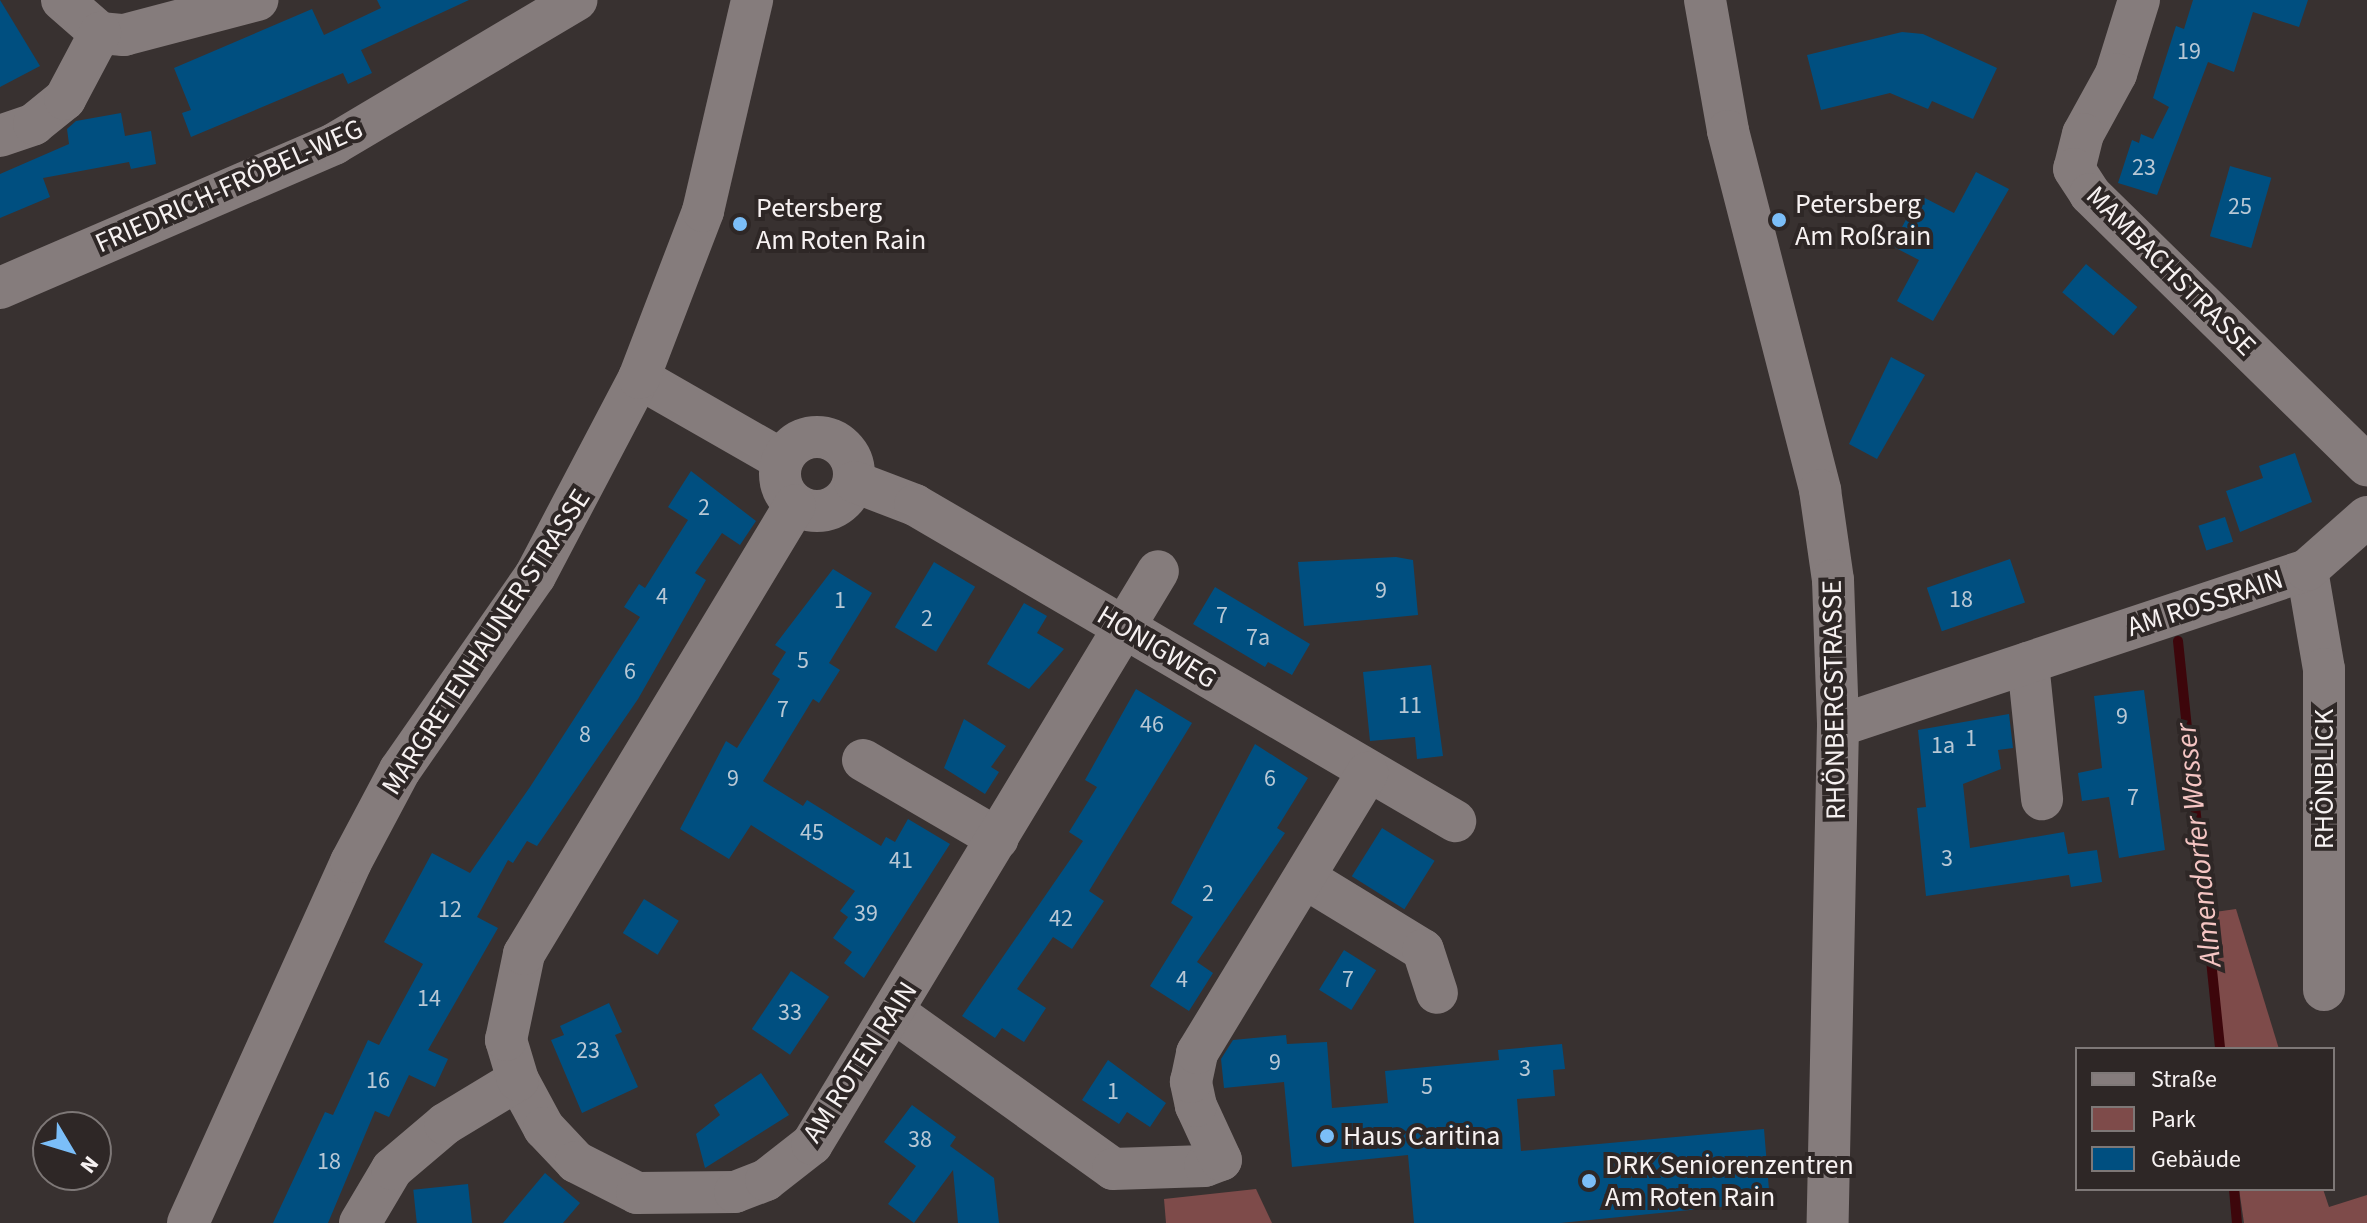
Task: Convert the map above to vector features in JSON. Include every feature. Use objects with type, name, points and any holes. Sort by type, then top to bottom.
[{"type":"street","points":[[62,0],[100,33],[124,35],[257,0]]},
{"type":"street","name":"FRIEDRICH-FRÖBEL-WEG","points":[[0,288],[334,144],[577,0]]},
{"type":"street","name":"MARGRETENHAUNER STRASSE","points":[[188,1223],[358,849],[400,770],[535,576],[639,378],[703,211],[752,0]]},
{"type":"street","name":"RHÖNBERGSTRASSE","points":[[1705,0],[1728,131],[1820,490],[1833,580],[1838,726],[1828,1223]]},
{"type":"street","name":"MAMBACHSTRASSE","points":[[2139,0],[2116,74],[2083,134],[2074,169],[2090,194],[2367,465]]},
{"type":"street","points":[[0,136],[34,124],[65,99],[100,33]]},
{"type":"street","points":[[639,378],[782,460]]},
{"type":"street","points":[[821,436],[848,452],[855,482],[838,507],[824,512],[795,505],[781,485],[782,460],[805,439],[821,436]]},
{"type":"street","name":"HONIGWEG","points":[[855,482],[915,505],[1367,773],[1455,821]]},
{"type":"street","name":"AM ROTEN RAIN","points":[[795,505],[524,954],[506,1040],[518,1080],[544,1128],[588,1168],[637,1193],[735,1192],[766,1180],[812,1144],[1158,571]]},
{"type":"street","name":"AM ROSSRAIN","points":[[1838,726],[2307,570],[2367,517]]},
{"type":"street","name":"RHÖNBLICK","points":[[2307,570],[2324,669],[2324,990]]},
{"type":"street","points":[[2028,663],[2042,799]]},
{"type":"street","points":[[863,760],[998,839]]},
{"type":"street","points":[[894,1012],[1113,1169],[1191,1168],[1221,1160],[1196,1106],[1191,1082],[1197,1053],[1367,773]]},
{"type":"street","points":[[1305,878],[1423,950],[1437,993]]},
{"type":"street","points":[[360,1223],[392,1169],[445,1124],[518,1080]]},
{"type":"green space","points":[[2236,909],[2278,1047],[2221,1047],[2208,913]]},
{"type":"green space","points":[[1256,1189],[1272,1223],[1166,1223],[1164,1199]]},
{"type":"green space","points":[[2239,1191],[2324,1191],[2329,1207],[2367,1195],[2367,1223],[2244,1223]]},
{"type":"building","points":[[0,0],[40,66],[0,87]]},
{"type":"building","points":[[377,0],[469,0],[361,50],[372,73],[348,84],[343,73],[191,137],[182,113],[191,110],[174,68],[312,9],[324,35],[381,8]]},
{"type":"building","points":[[2193,0],[2308,0],[2299,27],[2253,12],[2234,72],[2208,62],[2157,195],[2118,183],[2132,140],[2139,143],[2141,134],[2153,139],[2169,107],[2153,98],[2176,26],[2184,29]]},
{"type":"building","points":[[1902,32],[1923,34],[1997,68],[1973,119],[1932,101],[1928,109],[1890,93],[1821,110],[1807,55]]},
{"type":"building","points":[[121,113],[125,136],[151,131],[156,164],[131,169],[129,162],[43,178],[50,197],[0,218],[0,174],[69,144],[67,129],[76,121]]},
{"type":"building","points":[[2230,166],[2271,178],[2251,248],[2210,236]]},
{"type":"building","points":[[1976,172],[2009,189],[1933,321],[1897,301],[1919,260],[1892,246],[1919,195],[1954,213]]},
{"type":"building","points":[[2086,264],[2137,307],[2114,335],[2062,292]]},
{"type":"building","points":[[1891,357],[1925,375],[1877,459],[1849,444]]},
{"type":"building","points":[[2295,453],[2312,502],[2240,532],[2226,491],[2263,478],[2259,466]]},
{"type":"building","points":[[691,471],[756,521],[740,545],[722,533],[695,573],[706,580],[638,699],[537,846],[527,841],[513,863],[508,860],[477,917],[498,928],[428,1050],[448,1059],[435,1087],[409,1075],[389,1117],[375,1111],[328,1223],[273,1223],[325,1112],[333,1115],[368,1040],[379,1045],[423,964],[384,942],[432,853],[470,873],[530,787],[640,617],[624,607],[639,584],[645,588],[688,520],[668,507]]},
{"type":"building","points":[[2225,517],[2233,542],[2206,550],[2198,526]]},
{"type":"building","points":[[1396,557],[1413,560],[1418,615],[1304,626],[1298,562]]},
{"type":"building","points":[[2010,559],[2025,602],[1942,631],[1927,588]]},
{"type":"building","points":[[934,562],[975,587],[936,652],[895,627]]},
{"type":"building","points":[[833,569],[872,593],[829,663],[840,670],[819,703],[813,699],[763,781],[803,806],[807,800],[881,846],[886,837],[895,842],[908,819],[950,844],[864,978],[844,963],[852,952],[833,938],[848,917],[840,911],[855,891],[751,825],[729,859],[680,829],[726,741],[737,748],[780,679],[772,674],[786,652],[775,645]]},
{"type":"building","points":[[1215,587],[1310,644],[1292,675],[1268,662],[1265,667],[1193,624]]},
{"type":"building","points":[[1024,603],[1047,616],[1037,633],[1064,649],[1029,689],[987,664]]},
{"type":"building","points":[[1431,665],[1443,756],[1417,759],[1415,737],[1370,741],[1363,672]]},
{"type":"building","points":[[1136,689],[1192,723],[1089,891],[1104,901],[1072,949],[1053,937],[1017,989],[1046,1008],[1024,1042],[1002,1028],[995,1038],[962,1016],[1083,841],[1069,832],[1097,787],[1085,780]]},
{"type":"building","points":[[2144,690],[2165,850],[2119,858],[2109,797],[2082,801],[2078,773],[2102,768],[2094,696]]},
{"type":"building","points":[[2009,714],[2013,748],[1998,750],[2001,769],[1963,784],[1970,848],[2064,832],[2068,854],[2097,850],[2102,882],[2071,887],[2069,875],[1926,896],[1917,808],[1926,807],[1918,730]]},
{"type":"building","points":[[964,719],[1006,746],[991,767],[999,772],[985,794],[944,768]]},
{"type":"building","points":[[1255,744],[1308,778],[1277,828],[1285,833],[1197,962],[1213,973],[1189,1011],[1150,986],[1193,917],[1171,903]]},
{"type":"building","points":[[1382,828],[1435,861],[1404,909],[1352,876]]},
{"type":"building","points":[[644,899],[679,921],[658,955],[623,933]]},
{"type":"building","points":[[1344,950],[1376,970],[1351,1010],[1319,990]]},
{"type":"building","points":[[791,971],[829,997],[790,1055],[752,1029]]},
{"type":"building","points":[[609,1003],[622,1032],[615,1035],[638,1087],[582,1113],[551,1040],[564,1035],[560,1026]]},
{"type":"building","points":[[1286,1035],[1287,1044],[1327,1042],[1332,1108],[1388,1103],[1385,1071],[1499,1060],[1498,1050],[1562,1044],[1565,1069],[1553,1070],[1555,1096],[1517,1099],[1521,1151],[1764,1129],[1770,1202],[1560,1223],[1414,1223],[1408,1155],[1292,1167],[1284,1082],[1224,1088],[1221,1059],[1233,1040]]},
{"type":"building","points":[[1108,1060],[1166,1103],[1150,1127],[1127,1112],[1119,1124],[1082,1100]]},
{"type":"building","points":[[761,1073],[789,1115],[705,1168],[696,1134],[720,1115],[714,1105]]},
{"type":"building","points":[[912,1105],[956,1137],[950,1146],[994,1178],[999,1223],[958,1223],[953,1170],[914,1223],[888,1204],[916,1166],[884,1142]]},
{"type":"building","points":[[545,1173],[580,1203],[563,1223],[503,1223]]},
{"type":"building","points":[[468,1184],[472,1223],[417,1223],[413,1190]]},
{"type":"waterway","name":"Almendorfer Wasser","points":[[2178,641],[2220,1047]]},
{"type":"waterway","name":"Almendorfer Wasser","points":[[2234,1191],[2237,1223]]},
{"type":"place","name":"Petersberg Am Roßrain","points":[[1779,220]]},
{"type":"place","name":"Petersberg Am Roten Rain","points":[[740,224]]},
{"type":"place","name":"Haus Caritina","points":[[1327,1136]]},
{"type":"place","name":"DRK Seniorenzentren Am Roten Rain","points":[[1589,1181]]}]
